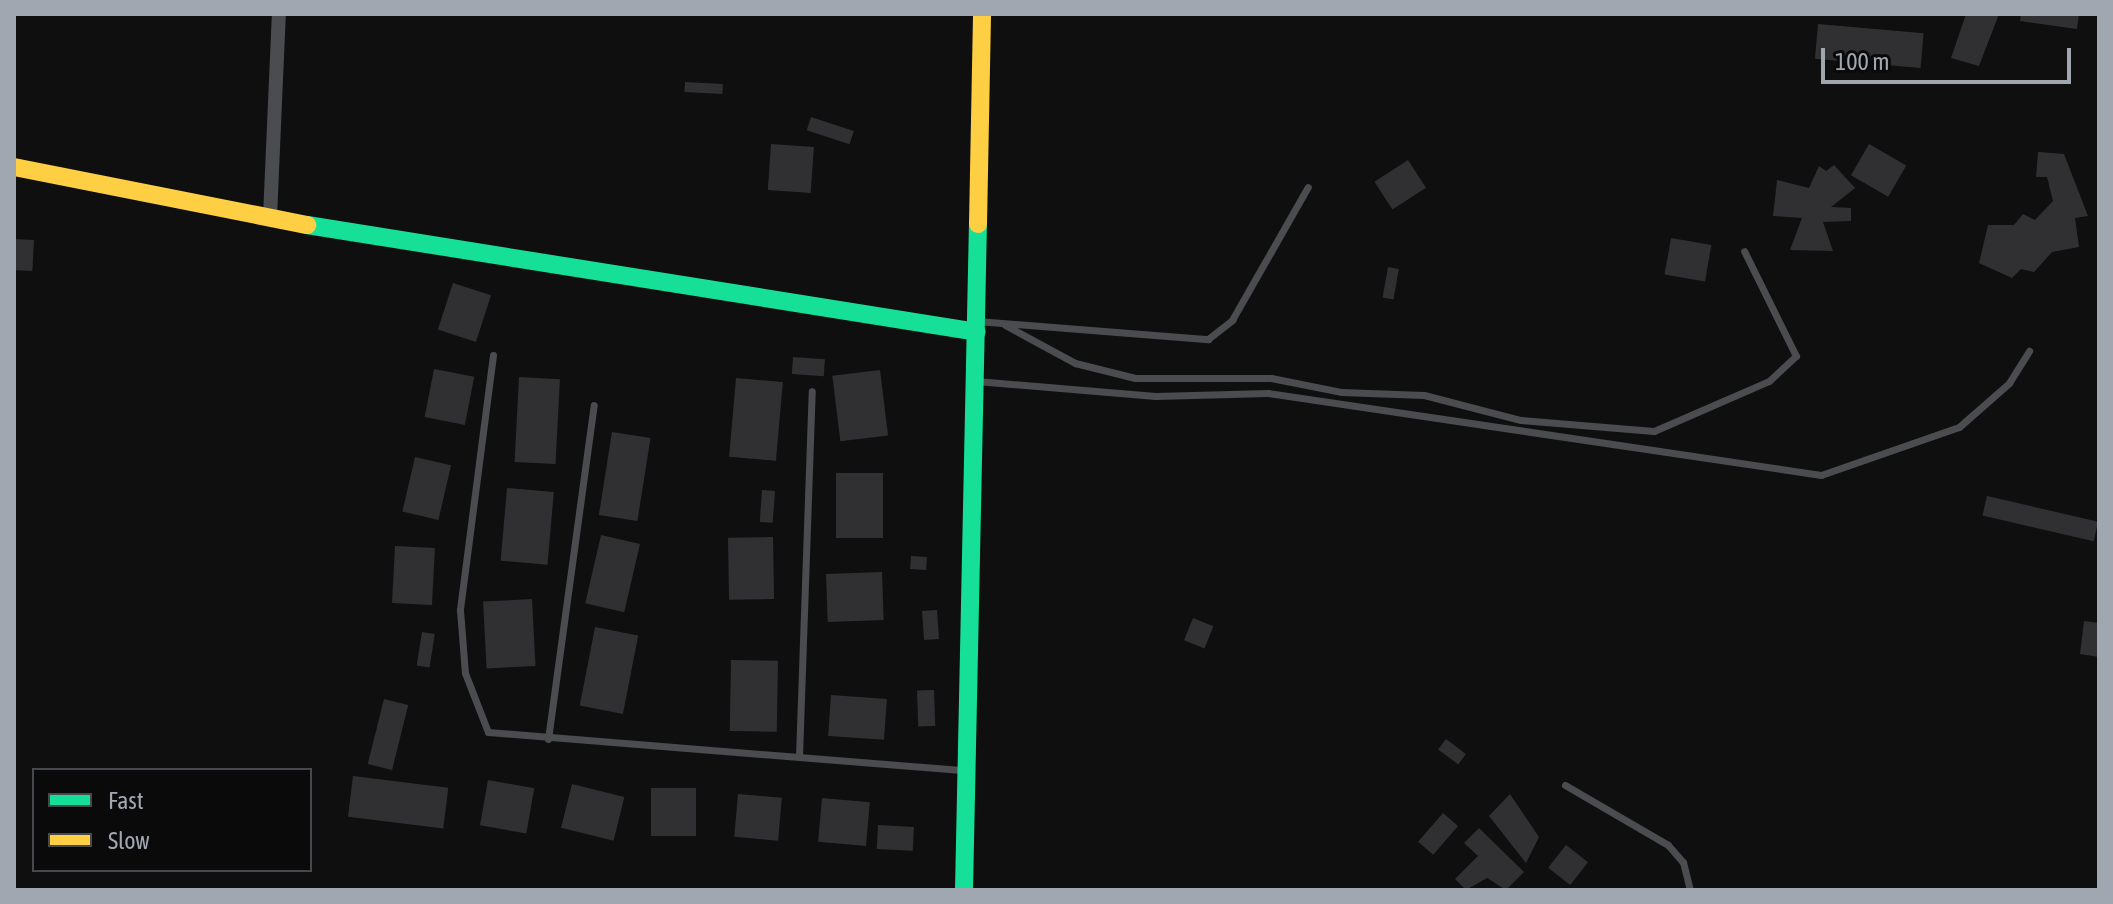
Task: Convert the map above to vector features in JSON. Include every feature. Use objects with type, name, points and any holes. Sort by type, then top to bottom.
[{"type":"street","points":[[270,217],[279,14]]},
{"type":"street","points":[[964,890],[982,14]]},
{"type":"street","points":[[14,167],[270,217],[977,327]]},
{"type":"lane","points":[[977,327],[1005,325],[1208,339],[1232,320],[1308,187]]},
{"type":"lane","points":[[1005,325],[1063,358],[1135,378],[1271,378],[1341,392],[1424,395],[1521,420],[1654,431],[1769,381],[1796,356],[1744,251]]},
{"type":"lane","points":[[976,381],[1155,396],[1268,393],[1821,475],[1959,427],[2009,383],[2029,351]]},
{"type":"lane","points":[[493,355],[463,570],[462,657],[488,732],[967,770]]},
{"type":"lane","points":[[799,756],[812,391]]},
{"type":"lane","points":[[548,739],[594,405]]},
{"type":"lane","points":[[1565,785],[1668,845],[1683,862],[1690,890]]},
{"type":"building","points":[[1966,14],[1999,14],[1979,66],[1951,58]]},
{"type":"building","points":[[2021,14],[2079,14],[2077,29],[2020,21]]},
{"type":"building","points":[[1818,24],[1924,33],[1921,68],[1815,59]]},
{"type":"building","points":[[685,82],[723,84],[722,94],[684,92]]},
{"type":"building","points":[[811,117],[854,131],[849,144],[807,130]]},
{"type":"building","points":[[771,144],[814,147],[811,193],[768,190]]},
{"type":"building","points":[[1869,144],[1906,166],[1888,197],[1851,175]]},
{"type":"building","points":[[2038,152],[2064,154],[2088,216],[2075,218],[2079,247],[2052,252],[2034,272],[2021,269],[2012,278],[1979,263],[1988,225],[2014,225],[2023,214],[2035,220],[2053,201],[2047,177],[2036,177]]},
{"type":"building","points":[[1408,160],[1426,188],[1392,209],[1374,182]]},
{"type":"building","points":[[1834,165],[1855,188],[1831,207],[1851,208],[1851,221],[1823,222],[1833,251],[1790,250],[1802,218],[1773,216],[1777,180],[1809,188],[1819,166],[1826,171]]},
{"type":"building","points":[[1671,238],[1711,245],[1705,282],[1665,274]]},
{"type":"building","points":[[14,239],[34,240],[32,271],[14,270]]},
{"type":"building","points":[[1388,267],[1399,269],[1393,299],[1383,298]]},
{"type":"building","points":[[453,283],[491,295],[476,342],[438,330]]},
{"type":"building","points":[[793,357],[825,359],[824,376],[792,374]]},
{"type":"building","points":[[434,369],[474,377],[465,425],[425,417]]},
{"type":"building","points":[[880,370],[888,436],[840,441],[832,376]]},
{"type":"building","points":[[519,377],[560,379],[555,464],[515,462]]},
{"type":"building","points":[[736,378],[783,382],[776,461],[729,457]]},
{"type":"building","points":[[612,432],[651,438],[637,521],[599,515]]},
{"type":"building","points":[[415,457],[451,465],[438,520],[402,512]]},
{"type":"building","points":[[836,473],[883,473],[883,538],[836,538]]},
{"type":"building","points":[[507,488],[554,492],[547,565],[501,561]]},
{"type":"building","points":[[762,490],[775,491],[773,523],[760,522]]},
{"type":"building","points":[[1987,496],[2098,522],[2094,541],[1983,515]]},
{"type":"building","points":[[601,535],[640,544],[624,612],[585,603]]},
{"type":"building","points":[[773,537],[774,599],[729,600],[728,538]]},
{"type":"building","points":[[395,546],[435,548],[432,605],[392,603]]},
{"type":"building","points":[[911,556],[927,557],[926,570],[910,569]]},
{"type":"building","points":[[882,572],[884,620],[828,622],[826,574]]},
{"type":"building","points":[[532,599],[536,666],[487,668],[483,602]]},
{"type":"building","points":[[937,610],[939,639],[924,640],[922,611]]},
{"type":"building","points":[[1193,618],[1213,626],[1204,648],[1184,640]]},
{"type":"building","points":[[2084,621],[2099,623],[2099,657],[2080,654]]},
{"type":"building","points":[[595,627],[638,635],[623,714],[580,706]]},
{"type":"building","points":[[422,632],[435,634],[430,668],[417,666]]},
{"type":"building","points":[[731,660],[778,661],[777,732],[730,731]]},
{"type":"building","points":[[934,690],[935,726],[918,727],[917,691]]},
{"type":"building","points":[[831,695],[887,699],[884,740],[828,736]]},
{"type":"building","points":[[384,699],[408,705],[392,770],[368,764]]},
{"type":"building","points":[[1446,739],[1466,754],[1458,764],[1438,749]]},
{"type":"building","points":[[353,776],[448,788],[443,828],[348,817]]},
{"type":"building","points":[[488,780],[534,788],[526,833],[480,825]]},
{"type":"building","points":[[572,784],[624,797],[614,841],[561,828]]},
{"type":"building","points":[[651,788],[696,788],[696,836],[651,836]]},
{"type":"building","points":[[738,794],[782,798],[778,841],[734,837]]},
{"type":"building","points":[[1510,794],[1539,837],[1526,863],[1489,816]]},
{"type":"building","points":[[822,798],[870,802],[866,846],[818,842]]},
{"type":"building","points":[[1443,813],[1458,826],[1433,855],[1418,842]]},
{"type":"building","points":[[878,825],[914,827],[913,851],[877,849]]},
{"type":"building","points":[[1479,828],[1524,872],[1506,890],[1487,878],[1466,890],[1455,879],[1478,856],[1464,843]]},
{"type":"building","points":[[1566,845],[1588,862],[1570,885],[1548,868]]},
{"type":"traffic: fast","points":[[964,890],[978,224]]},
{"type":"traffic: fast","points":[[307,225],[977,332]]},
{"type":"traffic: slow","points":[[978,224],[982,14]]},
{"type":"traffic: slow","points":[[14,167],[307,225]]}]
